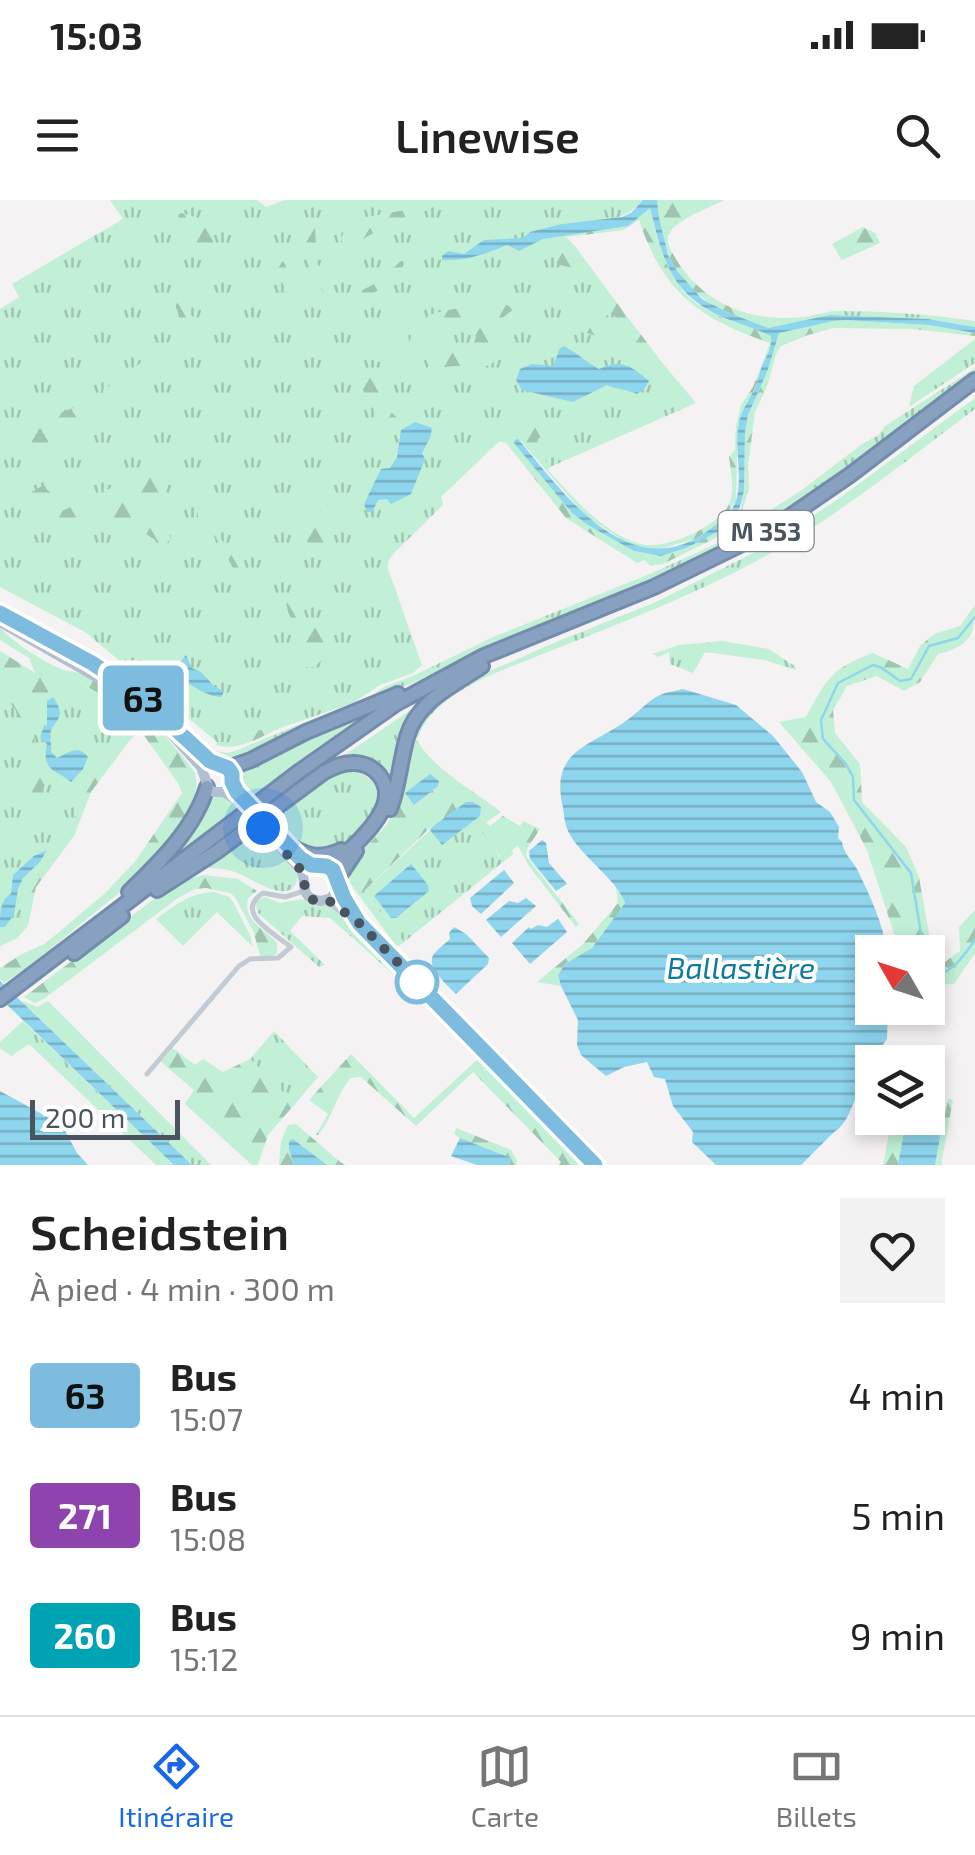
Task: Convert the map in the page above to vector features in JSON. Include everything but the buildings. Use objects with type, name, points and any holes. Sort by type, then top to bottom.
[{"type":"highway","name":"M 353","points":[[1,1005],[82,936],[397,703],[530,636],[671,580],[748,542],[850,476],[975,380]]},
{"type":"highway","name":"M 353","points":[[19,989],[362,735],[419,699],[482,666],[683,583],[759,544],[822,504],[975,390]]},
{"type":"highway","points":[[338,883],[352,855],[385,818],[396,790],[406,738],[417,716],[434,697],[482,666]]},
{"type":"highway","points":[[222,766],[251,760],[306,732],[456,670]]},
{"type":"highway","points":[[266,822],[335,766],[353,762],[376,772],[385,785],[383,809],[344,854],[321,866]]},
{"type":"highway","points":[[157,890],[266,822],[340,769],[362,768],[377,780],[381,798],[376,814],[344,848],[330,855],[310,856],[284,842]]},
{"type":"highway","points":[[82,936],[172,847],[194,814],[206,781]]},
{"type":"main road","points":[[0,613],[114,676],[232,774],[243,804]]},
{"type":"main road","points":[[0,622],[110,684],[165,727],[201,767],[214,792],[234,797],[266,822],[300,858],[333,870],[359,923]]},
{"type":"main road","points":[[206,781],[211,767],[222,766]]},
{"type":"main road","points":[[224,792],[232,782]]},
{"type":"main road","points":[[266,822],[304,876],[304,891],[314,900],[328,900],[359,923],[595,1165]]},
{"type":"main road","points":[[304,876],[321,866]]},
{"type":"main road","points":[[328,900],[338,883]]},
{"type":"street","points":[[147,1074],[240,966],[250,959],[278,958],[290,946],[252,914],[252,904],[258,895],[284,897],[304,891]]},
{"type":"green space","points":[[110,200],[257,200],[266,207],[285,200],[643,200],[616,218],[563,224],[563,234],[696,403],[550,467],[536,447],[509,432],[441,497],[443,505],[388,562],[422,665],[353,703],[280,728],[278,723],[227,743],[217,742],[85,632],[0,587],[0,309],[19,297],[12,284],[123,219]]},
{"type":"green space","points":[[657,200],[725,200],[675,226],[668,241],[676,259],[700,288],[731,308],[766,317],[804,317],[805,321],[766,328],[701,297],[669,257]]},
{"type":"green space","points":[[428,206],[428,210],[396,220],[351,246],[343,246],[341,238],[347,226],[360,218]]},
{"type":"green space","points":[[650,207],[663,256],[682,290],[709,311],[773,339],[738,425],[736,501],[719,524],[695,539],[656,550],[627,543],[586,516],[519,439],[572,513],[634,551],[661,556],[685,548],[729,526],[740,510],[748,415],[767,372],[778,333],[846,320],[929,325],[975,336],[913,329],[834,328],[781,346],[755,412],[749,487],[738,527],[663,564],[650,566],[645,560],[637,563],[566,518],[506,443],[498,441],[509,432],[518,434],[527,427],[543,425],[545,434],[536,447],[550,467],[548,470],[601,523],[640,544],[662,544],[703,529],[729,504],[729,457],[735,450],[736,426],[741,405],[753,387],[770,343],[723,324],[687,300],[660,267],[639,220],[624,230],[566,237],[591,268],[562,266],[554,260],[553,236],[616,227]]},
{"type":"green space","points":[[180,213],[207,226],[222,267],[204,265],[188,222],[180,219]]},
{"type":"green space","points":[[307,223],[315,227],[317,263],[334,293],[330,298],[324,294],[302,249],[301,231]]},
{"type":"green space","points":[[863,227],[875,233],[880,243],[842,260],[832,244]]},
{"type":"green space","points":[[269,249],[275,250],[285,264],[310,327],[306,331],[283,284],[262,256]]},
{"type":"green space","points":[[405,261],[402,268],[384,287],[353,299],[353,295],[378,282]]},
{"type":"green space","points":[[178,293],[200,323],[195,333],[67,425],[56,441],[40,447],[0,450],[0,441],[19,427],[85,402],[170,341],[179,321],[172,299]]},
{"type":"green space","points":[[610,294],[658,357],[652,358],[612,314],[607,315],[596,336],[584,332],[575,324],[577,314],[568,301],[569,296]]},
{"type":"green space","points":[[502,302],[514,309],[490,333],[505,350],[498,358],[487,366],[451,366],[430,372],[427,368],[431,363],[424,350],[430,346],[461,349],[473,345],[476,337],[462,323],[439,332],[426,323],[428,315]]},
{"type":"green space","points":[[833,311],[939,316],[975,321],[975,327],[928,319],[830,315],[805,321],[804,317]]},
{"type":"green space","points":[[402,327],[408,332],[417,356],[403,349],[383,363],[356,355],[359,348],[375,345]]},
{"type":"green space","points":[[975,339],[975,363],[909,407],[914,386]]},
{"type":"green space","points":[[373,368],[397,398],[393,404],[385,399],[386,406],[399,420],[395,431],[389,433],[389,461],[384,458],[375,413],[351,373],[360,370],[368,376]]},
{"type":"green space","points":[[975,368],[975,374],[825,487],[763,527],[642,586],[537,627],[233,763],[213,758],[215,751],[235,751],[362,702],[384,687],[493,637],[720,542],[802,490],[879,435],[885,426]]},
{"type":"green space","points":[[975,398],[975,409],[808,531],[692,593],[484,679],[437,709],[418,738],[409,740],[425,710],[463,683],[656,602],[769,545]]},
{"type":"green space","points":[[69,471],[69,478],[51,490],[18,504],[17,500]]},
{"type":"green space","points":[[160,471],[167,479],[164,513],[171,540],[162,544],[118,519],[61,526],[57,519],[60,512],[145,472]]},
{"type":"green space","points":[[312,495],[320,508],[325,531],[323,555],[313,556],[304,513],[304,498]]},
{"type":"green space","points":[[203,501],[212,504],[215,520],[225,521],[226,528],[216,524],[214,530],[240,575],[208,524],[198,521]]},
{"type":"green space","points":[[290,597],[298,599],[307,620],[327,643],[326,655],[315,667],[301,667],[296,660],[300,642],[286,602]]},
{"type":"green space","points":[[975,605],[974,625],[968,638],[938,654],[920,682],[904,691],[877,676],[847,686],[833,710],[835,733],[860,764],[862,802],[906,847],[919,877],[929,935],[894,935],[867,850],[831,782],[779,722],[806,717],[831,677],[848,664],[873,653],[908,669],[920,646],[934,634],[960,626]]},
{"type":"green space","points":[[0,628],[39,658],[86,676],[132,706],[184,758],[195,773],[196,784],[193,801],[180,825],[136,879],[4,983],[0,968],[46,943],[103,895],[134,863],[182,793],[140,730],[91,792],[74,836],[36,887],[28,926],[16,939],[0,946],[0,941],[19,922],[30,882],[69,828],[79,789],[119,746],[125,729],[113,705],[72,678],[58,705],[52,697],[26,703],[36,747],[34,752],[29,750],[15,709],[0,692],[0,678],[13,692],[24,692],[0,668],[0,651],[35,673],[29,658],[0,640]]},
{"type":"green space","points":[[723,641],[769,649],[796,670],[764,660],[705,652],[693,673],[670,664],[669,652],[658,657],[653,654],[679,645]]},
{"type":"green space","points":[[0,651],[61,691],[72,678],[97,693],[119,712],[125,729],[119,746],[79,789],[69,828],[30,882],[15,928],[0,941]]},
{"type":"green space","points":[[418,705],[390,797],[377,769],[330,765]]},
{"type":"green space","points":[[382,707],[251,802],[237,787],[238,771],[295,740]]},
{"type":"green space","points":[[278,723],[280,728],[249,743],[216,745],[217,742],[227,743]]},
{"type":"green space","points":[[416,739],[443,770],[501,812],[486,822],[480,816],[481,807],[432,826],[364,891],[404,942],[397,947],[350,883],[350,874],[357,858],[393,815],[403,784],[409,740]]},
{"type":"green space","points":[[46,759],[53,772],[23,828],[0,856],[0,843],[18,824],[28,800],[25,796],[17,801],[15,794],[30,772]]},
{"type":"green space","points":[[356,771],[373,783],[377,797],[366,821],[341,847],[300,851],[267,821],[328,777]]},
{"type":"green space","points":[[207,799],[232,799],[241,809],[136,890]]},
{"type":"green space","points":[[480,816],[490,826],[483,831],[500,857],[512,849],[513,854],[404,942],[364,891],[430,830],[442,844]]},
{"type":"green space","points":[[503,816],[520,826],[523,821],[540,829],[526,856],[579,924],[576,927],[518,846],[501,857],[482,832]]},
{"type":"green space","points":[[258,826],[298,874],[289,890],[271,889],[232,871],[199,867]]},
{"type":"green space","points":[[203,875],[238,879],[257,891],[248,898],[248,913],[277,943],[273,957],[260,956],[254,933],[235,897],[206,888],[195,889],[45,998],[35,1003],[24,997],[175,883]]},
{"type":"green space","points":[[616,887],[625,904],[592,948],[565,964],[558,975],[561,986],[537,982],[583,944],[618,903]]},
{"type":"green space","points":[[214,892],[233,902],[252,946],[217,912],[183,946],[156,919],[190,897]]},
{"type":"green space","points":[[265,897],[280,903],[305,899],[329,905],[408,979],[403,983],[330,918],[302,916],[290,931],[325,965],[319,967],[258,913],[257,901]]},
{"type":"green space","points":[[975,910],[975,953],[954,984],[945,984],[945,962],[960,951],[959,927]]},
{"type":"green space","points":[[23,1001],[37,1007],[48,1001],[211,1165],[192,1165]]},
{"type":"green space","points":[[23,1021],[174,1165],[156,1165],[29,1044],[11,1056],[0,1048],[0,1042]]},
{"type":"green space","points":[[274,1031],[318,1077],[295,1104],[250,1059]]},
{"type":"green space","points":[[173,1048],[195,1065],[203,1059],[223,1072],[250,1059],[295,1104],[268,1135],[258,1165],[252,1165],[185,1104],[194,1090],[161,1062]]},
{"type":"green space","points":[[351,1054],[414,1118],[479,1058],[582,1165],[559,1165],[561,1162],[473,1072],[416,1126],[361,1077],[351,1078],[316,1135],[328,1114],[309,1100]]},
{"type":"green space","points":[[948,1099],[953,1100],[941,1165],[935,1165],[941,1135],[945,1135]]},
{"type":"green space","points":[[296,1124],[345,1165],[327,1165],[293,1139],[289,1148],[294,1165],[279,1165],[281,1141],[288,1125]]},
{"type":"green space","points":[[456,1128],[511,1150],[516,1165],[509,1165],[511,1158],[460,1138],[454,1134]]},
{"type":"green space","points":[[889,1135],[903,1135],[898,1165],[883,1165]]},
{"type":"water","points":[[643,200],[657,200],[668,255],[677,271],[702,299],[727,312],[768,328],[830,315],[928,319],[975,327],[975,333],[929,325],[845,320],[779,333],[748,415],[744,491],[729,526],[661,556],[634,551],[572,513],[515,440],[575,505],[598,524],[647,548],[674,547],[702,535],[728,514],[735,503],[739,422],[756,386],[771,336],[708,310],[681,288],[665,260],[650,208],[628,226],[543,239],[519,251],[507,245],[468,258],[442,260],[442,256],[448,251],[464,254],[484,240],[523,238],[530,232],[562,224],[622,217]]},
{"type":"water","points":[[564,346],[599,369],[626,365],[649,381],[637,394],[607,385],[573,402],[522,390],[516,380],[520,369],[532,364],[553,366]]},
{"type":"water","points":[[415,422],[432,428],[411,494],[391,504],[387,499],[378,500],[372,512],[367,512],[364,504],[381,469],[390,468],[397,457],[401,430]]},
{"type":"water","points":[[186,655],[192,668],[223,691],[221,697],[176,678],[176,667]]},
{"type":"water","name":"Ballastière","points":[[683,689],[736,705],[773,736],[802,772],[816,802],[830,812],[839,827],[838,838],[867,889],[879,920],[883,935],[855,935],[855,1025],[887,1025],[887,1039],[883,1045],[855,1045],[855,1098],[844,1122],[801,1165],[716,1165],[692,1142],[693,1132],[673,1106],[665,1079],[654,1077],[647,1062],[606,1076],[581,1055],[577,1045],[578,1020],[558,975],[565,964],[592,948],[625,903],[615,885],[567,829],[560,789],[562,775],[567,763],[584,746],[666,693]]},
{"type":"water","points":[[53,697],[60,715],[51,730],[51,752],[57,758],[77,750],[88,757],[71,782],[48,765],[47,744],[40,738],[44,725],[47,726],[47,701]]},
{"type":"water","points":[[430,774],[439,781],[438,786],[414,805],[405,793]]},
{"type":"water","points":[[466,802],[481,807],[480,816],[442,845],[430,830]]},
{"type":"water","points":[[542,840],[549,863],[567,884],[556,891],[530,859],[529,851]]},
{"type":"water","points":[[47,850],[23,878],[14,914],[5,927],[0,927],[1,908],[11,894],[13,875]]},
{"type":"water","points":[[411,864],[429,891],[391,918],[374,896]]},
{"type":"water","points":[[504,870],[514,883],[481,914],[470,898]]},
{"type":"water","points":[[526,898],[536,906],[501,937],[486,920],[509,901],[518,903]]},
{"type":"water","points":[[558,919],[567,932],[530,964],[512,943],[529,927],[547,927]]},
{"type":"water","points":[[454,927],[489,958],[488,964],[456,994],[440,978],[432,962]]},
{"type":"water","points":[[0,981],[192,1165],[174,1165],[0,998]]},
{"type":"water","points":[[0,1091],[62,1125],[88,1165],[0,1165]]},
{"type":"water","points":[[903,1135],[941,1135],[935,1165],[898,1165]]},
{"type":"water","points":[[460,1138],[511,1158],[509,1165],[477,1165],[451,1156]]},
{"type":"water","points":[[293,1139],[327,1165],[294,1165],[289,1149]]},
{"type":"waterway","points":[[921,935],[911,873],[854,800],[853,777],[823,739],[821,720],[838,683],[873,665],[900,681],[911,679],[929,646],[958,638],[975,617]]},
{"type":"waterway","points":[[945,972],[975,940]]},
{"type":"bus line","name":"63","points":[[0,613],[114,676],[157,710],[210,761],[228,768],[245,802],[300,858],[333,870],[359,923],[595,1165]]},
{"type":"route","points":[[263,828],[301,870],[308,896],[317,901],[328,900],[359,923],[417,982]]}]
